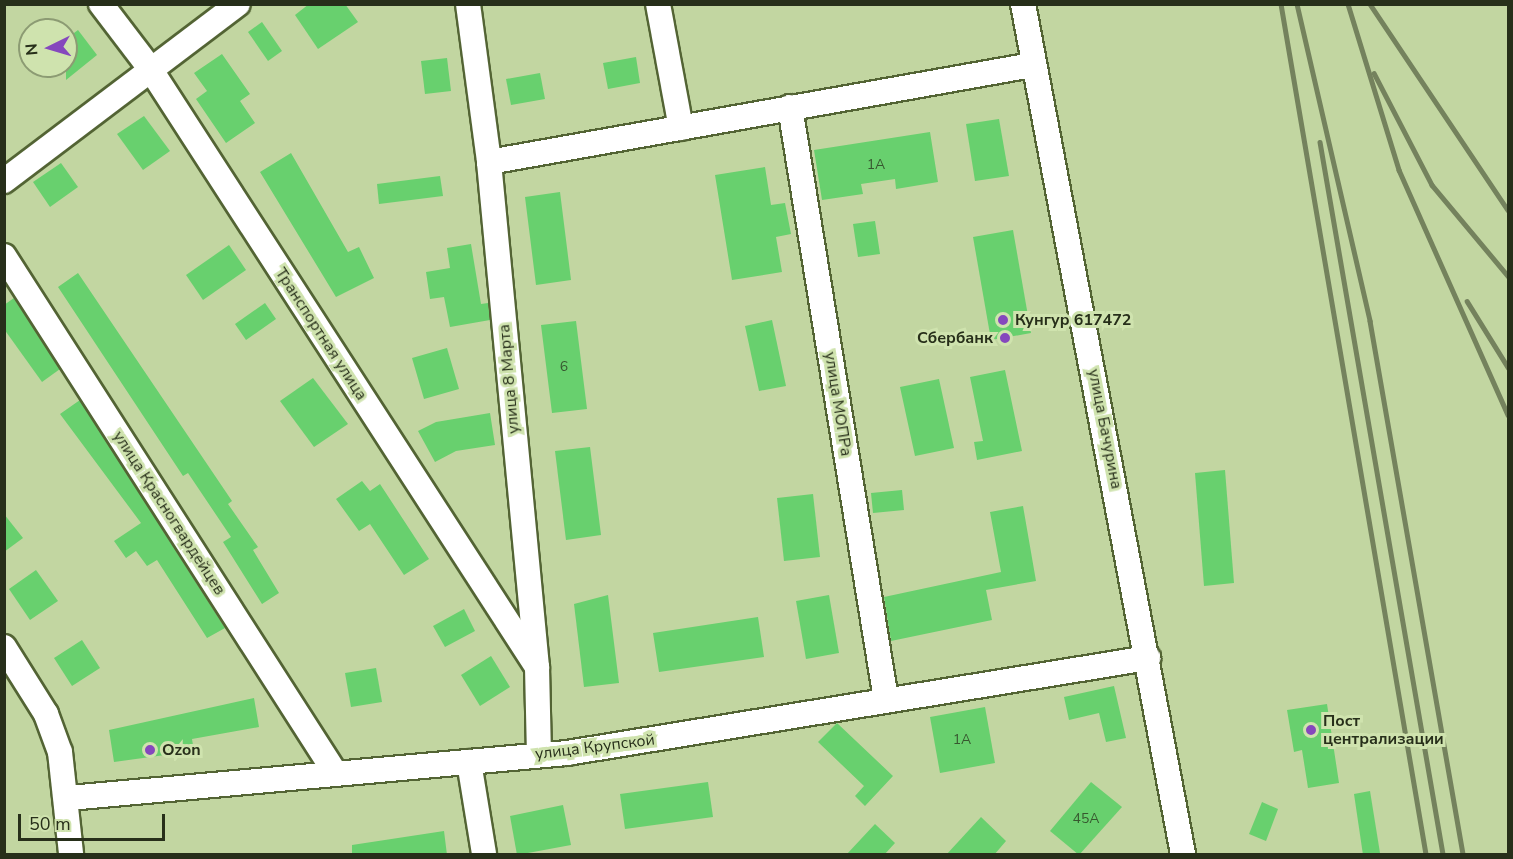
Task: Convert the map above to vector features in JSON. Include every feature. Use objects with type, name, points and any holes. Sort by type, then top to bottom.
[{"type":"street","name":"Транспортная улица","points":[[101,4],[149,67],[537,667]]},
{"type":"street","points":[[4,181],[149,67],[238,4]]},
{"type":"street","name":"улица 8 Марта","points":[[468,4],[489,162],[537,667],[539,755]]},
{"type":"street","points":[[658,4],[681,128]]},
{"type":"street","name":"улица Бачурина","points":[[1023,4],[1032,65],[1148,658],[1183,855]]},
{"type":"street","points":[[489,162],[1032,65]]},
{"type":"street","name":"улица МОПРа","points":[[790,107],[886,700]]},
{"type":"street","name":"улица Красногвардейцев","points":[[4,256],[334,771]]},
{"type":"street","points":[[4,647],[46,714],[69,798],[71,855]]},
{"type":"street","name":"улица Крупской","points":[[69,798],[334,771],[539,755],[1148,658]]},
{"type":"street","points":[[470,762],[484,855]]},
{"type":"building","points":[[309,4],[345,4],[358,22],[318,49],[295,15]]},
{"type":"building","points":[[262,22],[282,51],[268,61],[248,32]]},
{"type":"building","points":[[78,30],[97,55],[78,70]]},
{"type":"building","points":[[222,54],[250,94],[240,101],[255,123],[226,143],[196,99],[207,91],[194,73]]},
{"type":"building","points":[[636,57],[640,83],[608,89],[603,63]]},
{"type":"building","points":[[447,58],[451,91],[425,94],[421,61]]},
{"type":"building","points":[[540,73],[545,99],[511,105],[506,79]]},
{"type":"building","points":[[144,116],[170,151],[143,170],[117,134]]},
{"type":"building","points":[[999,119],[1009,176],[975,181],[966,124]]},
{"type":"building","points":[[930,132],[938,182],[896,189],[895,179],[861,184],[863,194],[822,200],[814,150]]},
{"type":"building","points":[[291,153],[348,252],[359,247],[374,278],[336,297],[260,172]]},
{"type":"building","points":[[61,163],[78,187],[50,207],[33,182]]},
{"type":"building","points":[[765,167],[771,205],[785,203],[791,234],[776,237],[782,272],[732,280],[715,175]]},
{"type":"building","points":[[440,176],[443,196],[379,204],[377,184]]},
{"type":"building","points":[[560,192],[571,280],[536,285],[525,197]]},
{"type":"building","points":[[875,221],[880,254],[858,257],[853,224]]},
{"type":"building","points":[[1013,230],[1031,333],[991,340],[973,237]]},
{"type":"building","points":[[471,244],[481,304],[488,303],[490,320],[450,327],[444,297],[430,299],[426,272],[450,268],[447,248]]},
{"type":"building","points":[[229,245],[246,270],[203,300],[186,275]]},
{"type":"building","points":[[78,273],[232,501],[228,504],[258,547],[253,550],[279,593],[262,604],[223,542],[231,537],[188,473],[183,476],[58,287]]},
{"type":"building","points":[[14,298],[60,369],[42,382],[4,329],[4,305]]},
{"type":"building","points":[[265,303],[276,319],[246,340],[235,324]]},
{"type":"building","points":[[772,320],[786,386],[759,391],[745,326]]},
{"type":"building","points":[[576,321],[587,409],[552,413],[541,325]]},
{"type":"building","points":[[447,348],[459,389],[424,399],[412,358]]},
{"type":"building","points":[[1005,370],[1022,451],[977,460],[974,442],[983,441],[970,377]]},
{"type":"building","points":[[313,378],[348,424],[314,447],[280,401]]},
{"type":"building","points":[[939,379],[954,448],[915,456],[900,387]]},
{"type":"building","points":[[80,400],[225,628],[207,638],[157,560],[147,566],[136,551],[126,558],[114,541],[141,523],[60,414]]},
{"type":"building","points":[[490,413],[495,445],[456,451],[435,462],[418,431],[436,422]]},
{"type":"building","points":[[590,447],[601,535],[566,540],[555,451]]},
{"type":"building","points":[[1225,470],[1234,583],[1204,586],[1195,473]]},
{"type":"building","points":[[362,481],[370,491],[380,484],[429,559],[404,575],[370,524],[359,531],[336,499]]},
{"type":"building","points":[[902,490],[904,510],[873,513],[871,493]]},
{"type":"building","points":[[813,494],[820,557],[784,561],[777,498]]},
{"type":"building","points":[[1023,506],[1036,581],[986,590],[992,620],[891,641],[884,597],[1001,572],[990,512]]},
{"type":"building","points":[[4,514],[23,538],[4,552]]},
{"type":"building","points":[[36,570],[58,601],[30,620],[9,589]]},
{"type":"building","points":[[608,595],[619,683],[584,687],[574,604]]},
{"type":"building","points":[[829,595],[839,653],[806,659],[796,601]]},
{"type":"building","points":[[464,609],[475,631],[445,647],[433,626]]},
{"type":"building","points":[[758,617],[764,657],[659,672],[653,633]]},
{"type":"building","points":[[82,640],[100,668],[72,686],[54,658]]},
{"type":"building","points":[[491,656],[510,687],[480,706],[461,675]]},
{"type":"building","points":[[376,668],[382,702],[351,707],[345,673]]},
{"type":"building","points":[[1114,686],[1126,738],[1106,742],[1099,713],[1069,720],[1064,697]]},
{"type":"building","points":[[254,698],[259,727],[192,739],[194,751],[114,762],[109,730]]},
{"type":"building","name":"Пост централизации","points":[[1327,704],[1339,783],[1308,788],[1302,750],[1294,752],[1287,710]]},
{"type":"building","points":[[985,707],[995,763],[940,773],[930,717]]},
{"type":"building","points":[[837,723],[893,776],[865,806],[855,796],[864,786],[818,742]]},
{"type":"building","points":[[708,782],[713,817],[625,829],[620,794]]},
{"type":"building","points":[[1091,782],[1122,807],[1079,855],[1050,831]]},
{"type":"building","points":[[1370,791],[1380,853],[1363,855],[1354,794]]},
{"type":"building","points":[[1262,802],[1278,809],[1266,841],[1249,834]]},
{"type":"building","points":[[563,805],[571,845],[517,855],[510,816]]},
{"type":"building","points":[[981,817],[1006,841],[994,855],[946,855]]},
{"type":"building","points":[[875,824],[895,843],[884,855],[846,855]]},
{"type":"building","points":[[444,831],[447,855],[352,855],[352,845]]},
{"type":"railway","points":[[1281,4],[1426,854]]},
{"type":"railway","points":[[1297,4],[1370,321],[1463,854]]},
{"type":"railway","points":[[1348,4],[1399,170],[1508,415]]},
{"type":"railway","points":[[1370,4],[1508,210]]},
{"type":"railway","points":[[1374,73],[1432,185],[1508,276]]},
{"type":"railway","points":[[1320,142],[1443,854]]},
{"type":"railway","points":[[1467,301],[1508,367]]},
{"type":"place","name":"Кунгур 617472","points":[[1003,320]]},
{"type":"place","name":"Сбербанк","points":[[1005,338]]},
{"type":"place","name":"Пост централизации","points":[[1311,730]]},
{"type":"place","name":"Ozon","points":[[150,750]]}]
